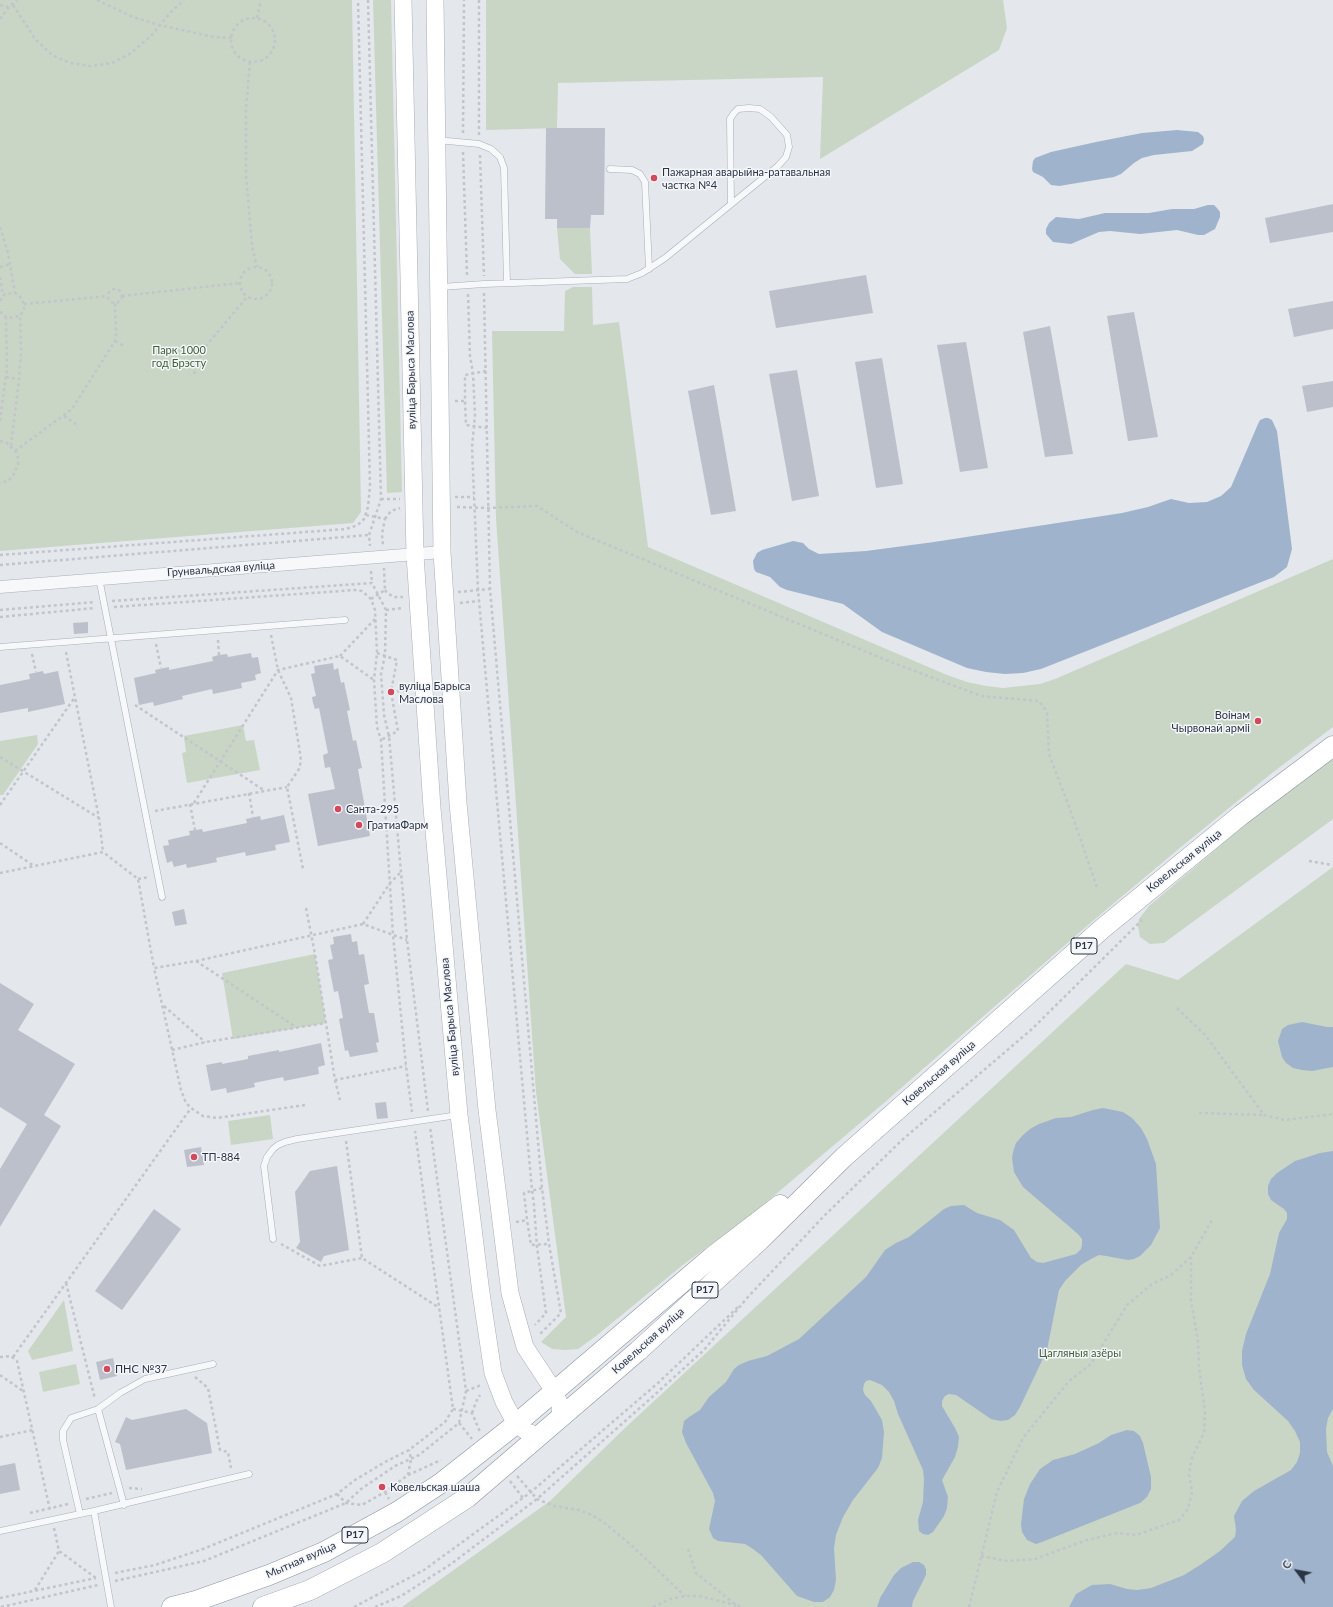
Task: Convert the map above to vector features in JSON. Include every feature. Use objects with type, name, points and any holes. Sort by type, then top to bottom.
[{"type":"highway","name":"Ковельская вуліца","points":[[560,1418],[638,1351],[760,1240],[844,1157],[1103,928],[1241,815],[1333,746]]},
{"type":"highway","name":"Р17","points":[[554,1391],[712,1257],[844,1157]]},
{"type":"highway","name":"Мытная вуліца","points":[[172,1607],[196,1601],[270,1575],[331,1548],[397,1512],[441,1483],[516,1424],[554,1391]]},
{"type":"highway","name":"Р17","points":[[263,1607],[310,1590],[382,1553],[468,1497],[560,1418]]},
{"type":"main road","name":"вуліца Барыса Маслова","points":[[403,0],[415,555],[432,808],[459,1115],[481,1293],[493,1373],[504,1402],[516,1424]]},
{"type":"main road","points":[[435,0],[442,552],[458,804],[487,1110],[510,1293],[527,1351],[554,1391],[560,1405],[560,1418]]},
{"type":"main road","points":[[516,1424],[527,1432],[540,1436]]},
{"type":"street","name":"Грунвальдская вуліца","points":[[0,586],[442,552]]},
{"type":"lane","points":[[439,287],[506,283],[627,280],[649,269],[731,204],[778,166],[788,152],[789,139],[784,131],[771,116],[760,109],[741,108],[736,111],[730,119],[731,204]]},
{"type":"lane","points":[[436,140],[479,144],[486,146],[500,157],[504,168],[506,283]]},
{"type":"lane","points":[[610,169],[632,170],[640,174],[645,182],[649,269]]},
{"type":"lane","points":[[99,578],[162,897]]},
{"type":"lane","points":[[0,647],[271,627],[345,620]]},
{"type":"lane","points":[[273,1239],[264,1166],[267,1157],[273,1149],[285,1142],[459,1115]]},
{"type":"lane","points":[[80,1514],[63,1440],[63,1431],[70,1418],[98,1409],[136,1383],[154,1377],[213,1364]]},
{"type":"lane","points":[[98,1409],[124,1505]]},
{"type":"lane","points":[[0,1531],[124,1505],[249,1474]]},
{"type":"lane","points":[[94,1511],[111,1607]]},
{"type":"path","points":[[0,20],[17,0]]},
{"type":"path","points":[[97,0],[133,17],[159,25],[214,37],[232,38]]},
{"type":"path","points":[[11,6],[44,48],[61,60],[91,66],[112,63],[122,59],[142,45],[159,25],[184,0]]},
{"type":"path","points":[[257,18],[261,0]]},
{"type":"path","points":[[0,555],[350,528],[358,525],[364,519],[368,507],[370,486],[358,0]]},
{"type":"path","points":[[0,565],[369,535],[381,499],[368,0]]},
{"type":"path","points":[[464,0],[462,142],[470,356],[474,373],[475,415],[472,447],[478,590],[537,1245],[546,1313],[522,1338]]},
{"type":"path","points":[[479,0],[479,144],[484,284],[490,589],[542,1188],[560,1313],[540,1334]]},
{"type":"path","points":[[0,4],[6,7],[11,6]]},
{"type":"path","points":[[257,18],[263,20],[273,30],[275,43],[273,50],[264,59],[250,62],[238,55],[234,50],[232,38],[234,30],[243,20],[257,18]]},
{"type":"path","points":[[250,62],[245,115],[246,174],[252,246],[257,267]]},
{"type":"path","points":[[0,227],[4,237],[15,293]]},
{"type":"path","points":[[0,238],[4,237]]},
{"type":"path","points":[[0,266],[10,264]]},
{"type":"path","points":[[257,267],[267,271],[270,276],[272,286],[270,292],[261,298],[256,299],[247,297],[242,292],[240,283],[243,273],[257,267]]},
{"type":"path","points":[[0,277],[4,296]]},
{"type":"path","points":[[115,303],[120,300],[122,296],[240,283]]},
{"type":"path","points":[[115,303],[111,302],[108,296],[110,290],[118,290],[122,296]]},
{"type":"path","points":[[0,300],[10,293],[15,293],[19,295],[24,304],[24,309],[20,316],[20,379],[11,446]]},
{"type":"path","points":[[24,304],[108,296]]},
{"type":"path","points":[[194,374],[199,359],[206,346],[247,297]]},
{"type":"path","points":[[16,452],[72,409],[115,341],[115,303]]},
{"type":"path","points":[[0,311],[6,317],[13,318],[20,316]]},
{"type":"path","points":[[0,421],[6,377],[6,317]]},
{"type":"path","points":[[115,341],[124,346]]},
{"type":"path","points":[[486,371],[465,375],[465,401],[466,425],[487,428]]},
{"type":"path","points":[[6,377],[20,379]]},
{"type":"path","points":[[64,416],[76,424]]},
{"type":"path","points":[[0,441],[11,446],[16,452],[18,458],[17,471],[8,481],[0,483]]},
{"type":"path","points":[[488,508],[537,506],[577,532],[894,663],[981,696],[1039,701],[1047,712],[1049,754],[1098,890]]},
{"type":"path","points":[[0,617],[104,604],[372,582],[386,610],[385,655],[382,674],[384,715],[389,736],[407,940],[429,1119],[466,1391],[459,1423],[419,1455],[395,1466],[362,1488],[346,1503],[204,1561],[1,1607]]},
{"type":"path","points":[[0,610],[354,590],[362,591],[368,595],[374,606],[376,619],[377,653],[374,680],[376,727],[381,740],[390,883],[406,1066],[453,1409],[445,1422],[409,1450],[355,1480],[337,1494],[204,1549],[155,1564],[106,1576],[0,1598]]},
{"type":"path","points":[[194,803],[278,670],[340,656],[376,619]]},
{"type":"path","points":[[271,627],[271,636],[278,670],[291,698],[300,753],[301,761],[299,769],[287,787],[303,869]]},
{"type":"path","points":[[218,640],[219,655]]},
{"type":"path","points":[[156,644],[161,668]]},
{"type":"path","points":[[66,651],[99,818],[103,852],[138,879],[154,968],[183,1097],[191,1108],[203,1116],[217,1118],[305,1105]]},
{"type":"path","points":[[377,653],[397,660],[391,692],[398,732],[381,740]]},
{"type":"path","points":[[32,654],[36,672]]},
{"type":"path","points":[[340,656],[374,680]]},
{"type":"path","points":[[0,805],[75,696]]},
{"type":"path","points":[[135,705],[221,760],[265,791]]},
{"type":"path","points":[[0,757],[99,818]]},
{"type":"path","points":[[155,811],[287,787]]},
{"type":"path","points":[[249,794],[253,817]]},
{"type":"path","points":[[190,804],[195,830]]},
{"type":"path","points":[[0,843],[34,866]]},
{"type":"path","points":[[0,873],[103,852]]},
{"type":"path","points":[[1309,861],[1333,865]]},
{"type":"path","points":[[363,924],[390,883],[401,872]]},
{"type":"path","points":[[306,908],[335,1080],[340,1100]]},
{"type":"path","points":[[354,1607],[363,1604],[424,1570],[531,1492],[658,1383],[747,1298],[824,1216],[902,1140],[1032,1029],[1143,918]]},
{"type":"path","points":[[154,968],[196,961],[363,924],[407,940]]},
{"type":"path","points":[[196,961],[296,1028]]},
{"type":"path","points":[[163,1005],[206,1042]]},
{"type":"path","points":[[1177,1008],[1206,1036],[1264,1115]]},
{"type":"path","points":[[172,1050],[206,1042],[326,1023]]},
{"type":"path","points":[[335,1080],[406,1066]]},
{"type":"path","points":[[13,1357],[191,1108]]},
{"type":"path","points":[[1199,1112],[1264,1115],[1285,1120],[1333,1114]]},
{"type":"path","points":[[345,1132],[362,1258]]},
{"type":"path","points":[[542,1188],[524,1193],[531,1245],[549,1244]]},
{"type":"path","points":[[969,1607],[997,1492],[1023,1438],[1068,1382],[1091,1364],[1127,1305],[1152,1284],[1170,1275],[1191,1257],[1212,1220]]},
{"type":"path","points":[[273,1239],[320,1266],[362,1258],[439,1307]]},
{"type":"path","points":[[981,1556],[1007,1561],[1035,1559],[1087,1540],[1117,1533],[1136,1535],[1179,1520],[1188,1509],[1192,1492],[1189,1474],[1192,1458],[1204,1433],[1205,1413],[1199,1366],[1198,1341],[1191,1301],[1191,1257]]},
{"type":"path","points":[[66,1283],[98,1409]]},
{"type":"path","points":[[375,1607],[401,1596],[451,1564],[537,1499],[704,1350],[747,1298]]},
{"type":"path","points":[[0,1357],[8,1355],[17,1360],[59,1552],[96,1578]]},
{"type":"path","points":[[186,1370],[208,1388],[220,1450],[228,1452],[230,1458],[232,1469],[224,1471]]},
{"type":"path","points":[[466,1391],[483,1384],[493,1373]]},
{"type":"path","points":[[0,1375],[23,1391]]},
{"type":"path","points":[[480,1395],[472,1413],[481,1435]]},
{"type":"path","points":[[453,1409],[461,1412],[472,1413]]},
{"type":"path","points":[[0,1437],[33,1430]]},
{"type":"path","points":[[337,1494],[346,1503],[362,1505],[384,1492],[408,1475],[411,1459],[409,1450]]},
{"type":"path","points":[[517,1475],[537,1499],[554,1506],[579,1510],[592,1515],[606,1524],[631,1545],[685,1596]]},
{"type":"path","points":[[28,1513],[131,1488],[141,1489],[149,1487]]},
{"type":"path","points":[[688,1549],[696,1572],[736,1605]]},
{"type":"path","points":[[34,1591],[59,1552]]},
{"type":"path","points":[[653,1607],[670,1599],[685,1596],[699,1596],[742,1607]]},
{"type":"path","points":[[360,1607],[363,1604]]},
{"type":"green space","name":"Парк 1000 год Брэсту","points":[[0,0],[352,0],[361,512],[353,523],[0,551]]},
{"type":"green space","points":[[373,0],[391,0],[402,492],[387,493]]},
{"type":"green space","points":[[486,0],[1003,0],[1007,28],[999,50],[820,159],[823,77],[558,83],[557,128],[486,130]]},
{"type":"green space","points":[[557,228],[590,228],[592,274],[575,274],[560,259]]},
{"type":"green space","points":[[573,287],[592,287],[593,325],[619,322],[648,547],[947,675],[967,682],[1003,688],[1040,684],[1055,679],[1333,559],[1333,727],[1272,773],[1095,919],[885,1102],[750,1216],[684,1264],[596,1336],[578,1349],[565,1350],[552,1349],[541,1342],[566,1317],[536,1092],[496,518],[492,331],[564,331],[565,291]]},
{"type":"green space","points":[[243,725],[246,741],[254,740],[260,770],[187,783],[182,753],[186,752],[184,736]]},
{"type":"green space","points":[[37,735],[38,744],[3,795],[0,795],[0,741]]},
{"type":"green space","points":[[1333,758],[1333,819],[1164,943],[1150,944],[1140,937],[1138,926],[1139,919],[1149,906],[1247,823]]},
{"type":"green space","name":"Цагляныя азёры","points":[[1333,867],[1333,1607],[402,1607],[550,1501],[626,1427],[1126,964],[1178,980]]},
{"type":"green space","points":[[315,954],[326,1023],[233,1039],[222,973]]},
{"type":"green space","points":[[270,1115],[273,1139],[231,1145],[228,1121]]},
{"type":"green space","points":[[64,1300],[73,1351],[32,1360],[28,1351]]},
{"type":"green space","points":[[76,1364],[80,1384],[43,1392],[39,1372]]},
{"type":"water","points":[[1177,130],[1198,132],[1203,136],[1203,144],[1192,151],[1154,155],[1142,158],[1121,174],[1114,177],[1059,186],[1051,185],[1043,177],[1033,172],[1032,169],[1035,158],[1051,152],[1142,133]]},
{"type":"water","points":[[1214,205],[1217,208],[1220,212],[1220,217],[1215,229],[1204,235],[1177,230],[1140,234],[1110,231],[1099,232],[1071,244],[1053,242],[1046,234],[1046,229],[1049,223],[1056,217],[1079,219],[1105,213],[1149,213],[1172,209],[1194,209]]},
{"type":"water","points":[[1265,418],[1272,420],[1277,431],[1292,549],[1287,567],[1274,577],[1041,669],[1023,673],[1005,674],[967,668],[882,632],[843,604],[787,590],[780,587],[770,577],[756,572],[754,569],[753,561],[757,553],[762,550],[793,541],[803,543],[809,549],[819,554],[866,551],[1122,513],[1148,507],[1171,499],[1189,503],[1207,502],[1221,496],[1231,487],[1258,424],[1260,420]]},
{"type":"water","points":[[1302,1022],[1333,1027],[1333,1067],[1312,1071],[1293,1068],[1286,1063],[1282,1057],[1278,1041],[1282,1029],[1288,1025]]},
{"type":"water","points":[[1103,1108],[1123,1112],[1132,1118],[1141,1128],[1147,1139],[1156,1164],[1160,1228],[1151,1245],[1140,1256],[1128,1260],[1099,1255],[1081,1265],[1065,1281],[1059,1290],[1047,1350],[1015,1415],[1008,1420],[1000,1421],[991,1419],[956,1395],[949,1394],[945,1396],[942,1401],[942,1406],[959,1437],[955,1457],[942,1480],[948,1497],[947,1508],[944,1516],[933,1532],[928,1535],[919,1531],[918,1520],[923,1502],[923,1470],[889,1392],[882,1385],[870,1380],[866,1381],[863,1390],[882,1420],[884,1432],[882,1458],[878,1468],[853,1500],[843,1517],[836,1535],[834,1548],[836,1580],[834,1590],[830,1597],[823,1602],[814,1602],[797,1596],[761,1555],[753,1549],[745,1544],[718,1541],[713,1538],[709,1529],[715,1501],[713,1493],[686,1443],[682,1432],[684,1421],[700,1410],[709,1397],[726,1382],[734,1369],[748,1361],[767,1356],[799,1339],[866,1277],[885,1250],[909,1237],[944,1209],[951,1206],[964,1205],[977,1213],[1000,1220],[1014,1230],[1031,1258],[1037,1262],[1043,1263],[1076,1254],[1081,1249],[1082,1239],[1023,1187],[1014,1172],[1012,1158],[1013,1152],[1016,1143],[1023,1135],[1039,1124],[1056,1118],[1071,1117]]},
{"type":"water","points":[[1333,1151],[1333,1409],[1328,1418],[1326,1429],[1327,1452],[1333,1466],[1333,1607],[1069,1607],[1076,1594],[1092,1585],[1110,1584],[1137,1590],[1151,1588],[1184,1575],[1200,1565],[1220,1551],[1235,1537],[1236,1530],[1234,1516],[1242,1501],[1254,1491],[1291,1470],[1297,1462],[1300,1453],[1300,1442],[1295,1431],[1288,1421],[1254,1390],[1246,1379],[1242,1365],[1242,1351],[1246,1334],[1270,1274],[1279,1233],[1287,1219],[1287,1213],[1284,1209],[1271,1200],[1268,1194],[1268,1186],[1271,1179],[1295,1161],[1320,1153]]},
{"type":"water","points":[[1127,1430],[1134,1431],[1140,1436],[1143,1443],[1151,1477],[1151,1489],[1147,1497],[1140,1503],[1042,1542],[1036,1544],[1027,1540],[1022,1532],[1021,1524],[1024,1499],[1030,1484],[1040,1469],[1053,1460],[1075,1454],[1099,1443],[1111,1435]]},
{"type":"water","points":[[913,1562],[919,1562],[924,1565],[926,1575],[913,1601],[912,1607],[877,1607],[880,1598],[894,1575],[901,1568]]},
{"type":"building","points":[[546,128],[605,128],[604,215],[591,215],[590,228],[557,228],[557,219],[545,219]]},
{"type":"building","points":[[1333,204],[1333,232],[1270,243],[1265,218]]},
{"type":"building","points":[[866,275],[873,313],[776,328],[769,291]]},
{"type":"building","points":[[1333,301],[1333,329],[1294,337],[1288,309]]},
{"type":"building","points":[[1134,312],[1158,437],[1128,441],[1107,316]]},
{"type":"building","points":[[1050,326],[1073,454],[1045,457],[1023,332]]},
{"type":"building","points":[[966,342],[988,468],[960,472],[937,345]]},
{"type":"building","points":[[882,358],[903,484],[876,488],[855,362]]},
{"type":"building","points":[[797,370],[819,496],[792,501],[769,374]]},
{"type":"building","points":[[1333,381],[1333,407],[1307,412],[1302,386]]},
{"type":"building","points":[[714,385],[736,511],[711,515],[688,391]]},
{"type":"building","points":[[88,622],[88,633],[74,634],[73,623]]},
{"type":"building","points":[[251,653],[252,658],[258,657],[261,673],[255,675],[256,680],[241,683],[242,688],[213,694],[212,689],[182,696],[183,699],[154,706],[153,702],[139,705],[134,678],[156,673],[155,670],[169,667],[169,670],[213,661],[212,657],[219,655],[227,654],[228,657]]},
{"type":"building","points":[[333,663],[334,670],[338,668],[341,683],[344,682],[350,710],[347,711],[353,741],[356,740],[362,768],[358,769],[370,836],[318,846],[308,794],[335,789],[330,767],[325,768],[323,755],[328,753],[319,708],[315,709],[313,703],[312,697],[316,696],[311,674],[315,673],[314,666]]},
{"type":"building","points":[[43,671],[44,674],[58,671],[65,704],[28,712],[28,708],[0,713],[0,685],[30,679],[29,674]]},
{"type":"building","points":[[284,815],[290,842],[275,845],[276,850],[246,856],[245,852],[216,858],[217,862],[187,868],[186,864],[174,867],[172,861],[167,863],[163,846],[169,845],[168,840],[190,835],[189,831],[202,829],[203,832],[247,823],[246,819],[260,816],[261,820]]},
{"type":"building","points":[[184,909],[187,924],[175,926],[172,912]]},
{"type":"building","points":[[351,934],[352,942],[357,941],[359,955],[364,954],[369,984],[364,985],[369,1013],[374,1013],[379,1042],[376,1043],[378,1052],[350,1057],[348,1050],[345,1051],[339,1019],[343,1018],[338,991],[334,992],[328,960],[333,959],[330,945],[334,944],[333,937]]},
{"type":"building","points":[[0,983],[34,1004],[18,1030],[75,1064],[44,1115],[61,1126],[0,1227],[0,1169],[27,1124],[0,1107]]},
{"type":"building","points":[[321,1043],[325,1065],[318,1067],[319,1074],[284,1081],[283,1077],[254,1083],[255,1087],[227,1093],[226,1088],[211,1091],[206,1065],[222,1062],[222,1064],[248,1059],[248,1056],[279,1050],[279,1052]]},
{"type":"building","points":[[386,1102],[388,1118],[377,1119],[375,1103]]},
{"type":"building","name":"ТП-884","points":[[201,1147],[204,1165],[187,1167],[184,1150]]},
{"type":"building","points":[[337,1166],[349,1250],[324,1256],[321,1262],[296,1248],[300,1242],[295,1192],[310,1171]]},
{"type":"building","points":[[154,1209],[181,1229],[122,1310],[95,1291]]},
{"type":"building","name":"ПНС №37","points":[[113,1358],[117,1376],[100,1380],[96,1362]]},
{"type":"building","points":[[186,1409],[207,1423],[212,1453],[126,1470],[120,1444],[115,1442],[126,1417],[132,1420]]},
{"type":"building","points":[[15,1463],[20,1490],[0,1494],[0,1466]]},
{"type":"place","name":"Пажарная аварыйна-ратавальная частка №4","points":[[654,178]]},
{"type":"place","name":"вуліца Барыса Маслова","points":[[391,692]]},
{"type":"place","name":"Воінам Чырвонай арміі","points":[[1258,721]]},
{"type":"place","name":"Санта-295","points":[[338,809]]},
{"type":"place","name":"ГратиаФарм","points":[[359,825]]},
{"type":"place","name":"ТП-884","points":[[194,1157]]},
{"type":"place","name":"ПНС №37","points":[[107,1369]]},
{"type":"place","name":"Ковельская шаша","points":[[382,1487]]}]
